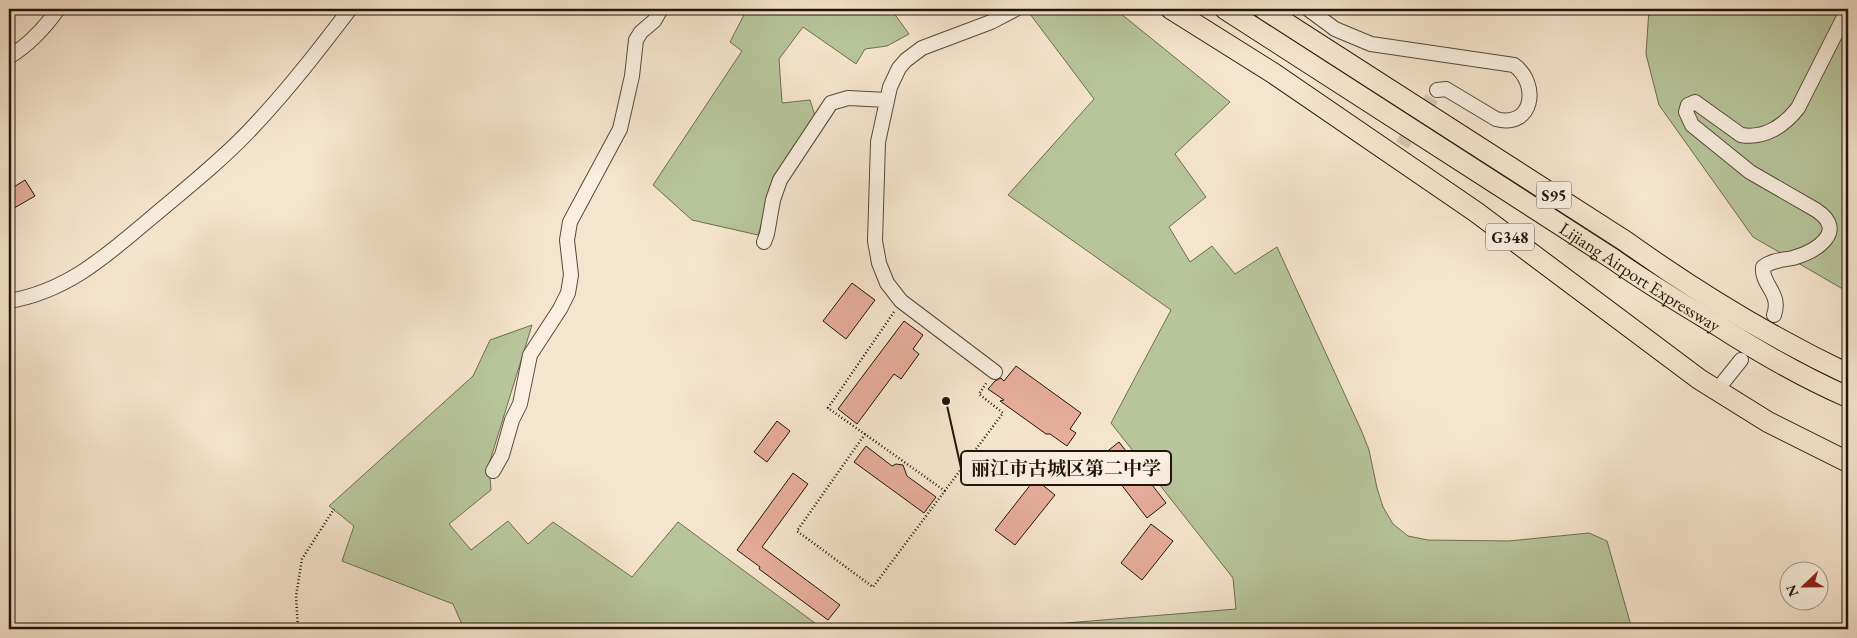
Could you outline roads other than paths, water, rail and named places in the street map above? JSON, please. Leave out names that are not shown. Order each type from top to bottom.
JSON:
[{"type":"highway","name":"G348","points":[[1172,9],[1399,150],[1476,212],[1717,390],[1768,422],[1848,462]]},
{"type":"highway","name":"Lijiang Airport Expressway","points":[[1264,9],[1625,241],[1656,264],[1776,337],[1848,374]]},
{"type":"highway","name":"Lijiang Airport Expressway","points":[[1228,11],[1653,286],[1766,356],[1802,376],[1848,397]]},
{"type":"street","points":[[9,57],[40,33],[58,9]]},
{"type":"street","points":[[9,300],[38,294],[79,275],[180,194],[249,130],[304,69],[350,9]]},
{"type":"street","points":[[493,471],[502,455],[512,420],[520,404],[530,355],[560,309],[568,293],[571,275],[567,240],[570,222],[620,129],[632,76],[636,40],[661,9]]},
{"type":"street","points":[[995,372],[901,301],[890,288],[882,273],[876,252],[874,230],[878,142],[894,77],[902,64],[913,53],[991,22],[1016,9]]},
{"type":"street","points":[[1308,9],[1335,29],[1371,44],[1514,65],[1526,78],[1530,96],[1529,103],[1523,114],[1512,120],[1502,120],[1496,119],[1446,89],[1437,90]]},
{"type":"street","points":[[1774,315],[1776,300],[1763,274],[1763,267],[1772,262],[1794,257],[1811,250],[1826,239],[1830,233],[1830,222],[1816,210],[1750,172],[1692,125],[1686,112],[1688,105],[1695,102],[1741,135],[1764,134],[1780,126],[1789,120],[1798,108],[1848,9]]},
{"type":"street","points":[[764,242],[773,200],[780,180],[831,103],[848,98],[887,100]]},
{"type":"street","points":[[1717,390],[1741,360]]},
{"type":"tunnel","points":[[1402,145],[1437,90]]},
{"type":"place","name":"丽江市古城区第二中学","points":[[946,401]]}]
